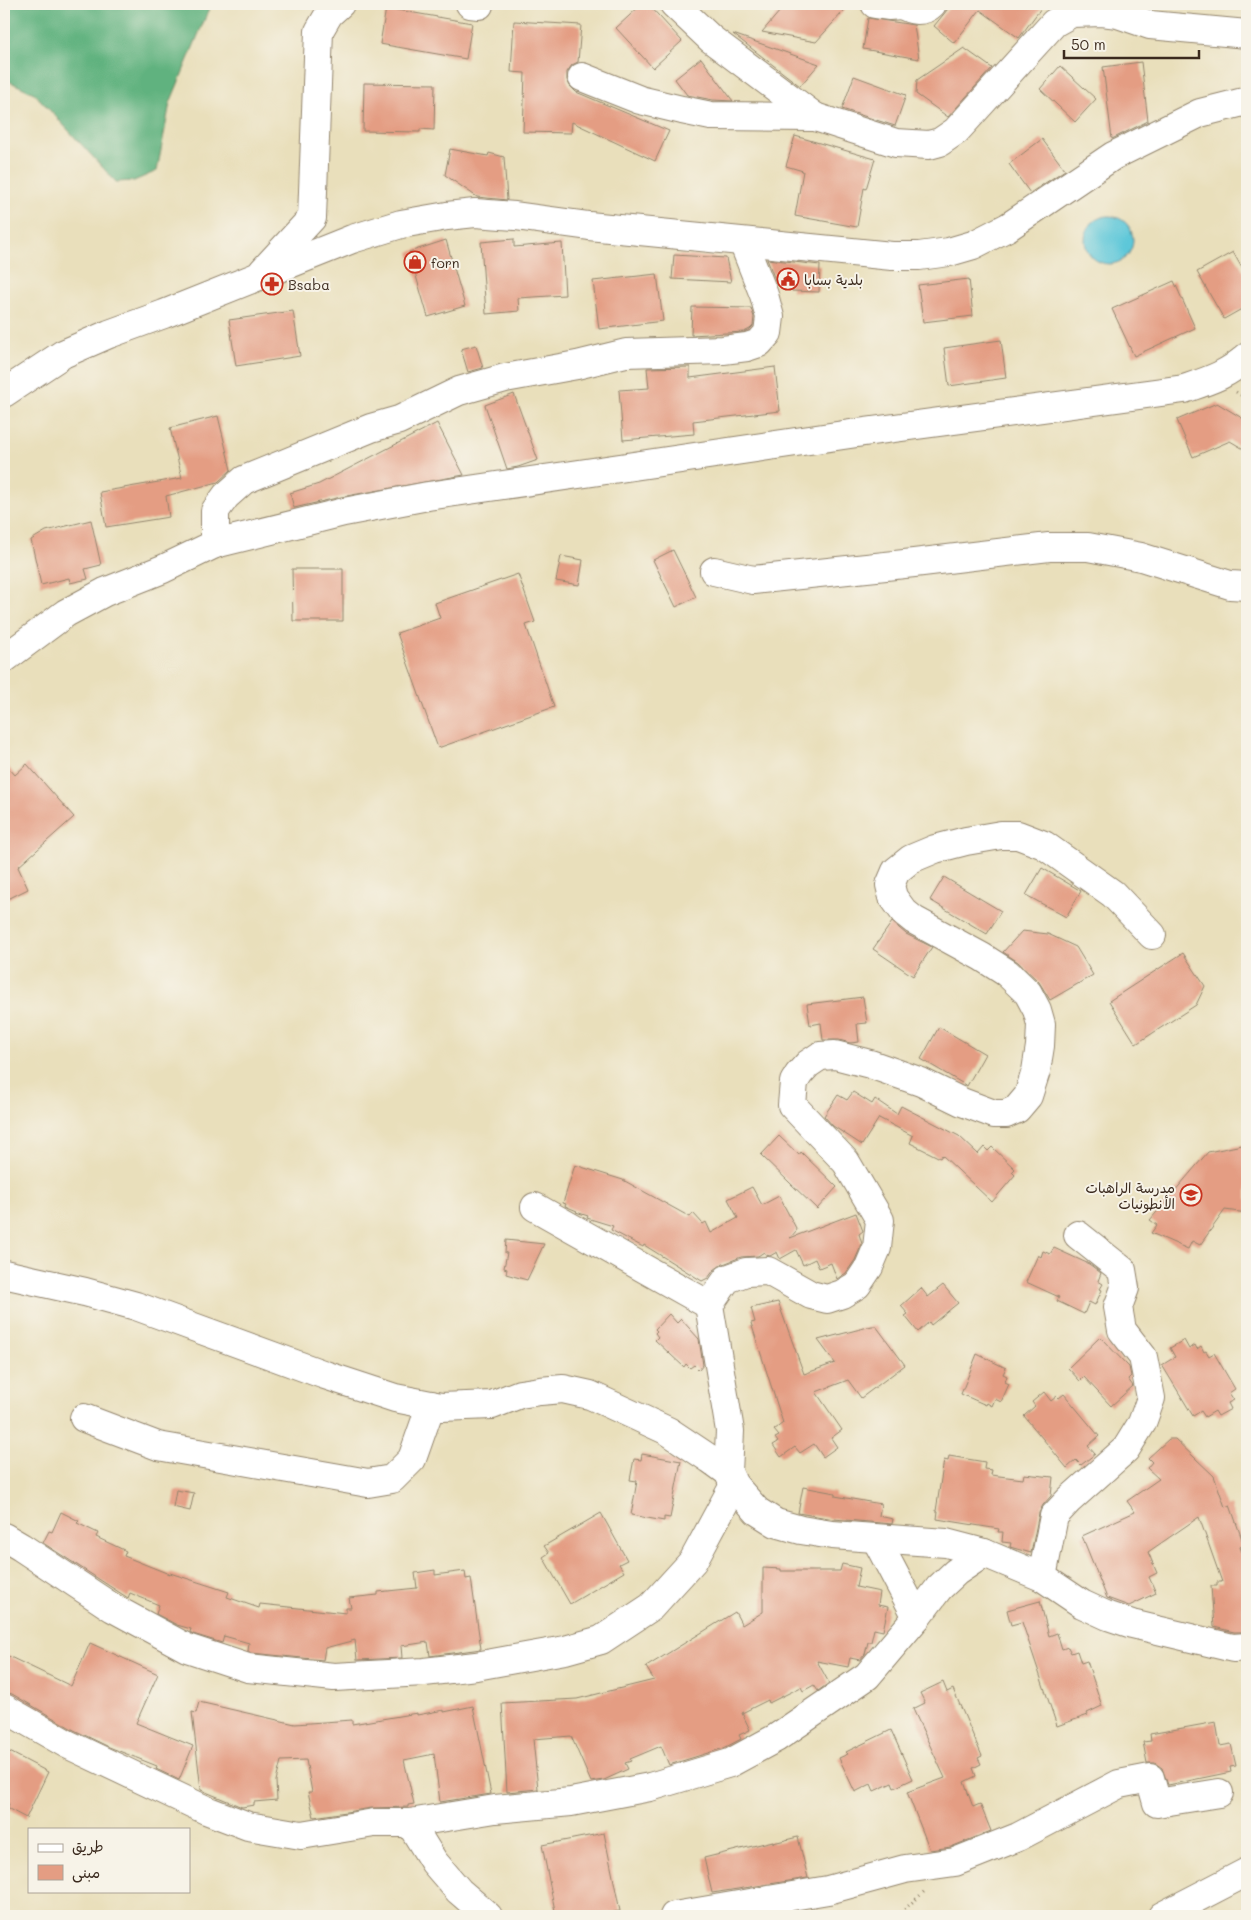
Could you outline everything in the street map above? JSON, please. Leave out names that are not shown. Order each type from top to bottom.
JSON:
[{"type":"street","points":[[256,278],[312,218],[319,32],[329,14],[340,4]]},
{"type":"street","points":[[674,4],[711,39],[815,117]]},
{"type":"street","points":[[875,4],[888,6],[902,4],[910,9],[923,11],[932,4]]},
{"type":"street","points":[[582,76],[640,100],[711,116],[815,117],[896,143],[929,145],[940,142],[956,131],[1054,22],[1072,14],[1102,12],[1118,14],[1150,25],[1247,34]]},
{"type":"street","points":[[4,393],[62,354],[352,240],[401,224],[476,213],[892,256],[919,256],[949,252],[973,245],[1008,227],[1113,156],[1200,113],[1247,102]]},
{"type":"street","points":[[1182,122],[1205,123],[1247,117]]},
{"type":"street","points":[[215,544],[215,512],[226,496],[244,480],[371,428],[399,420],[459,391],[505,378],[626,354],[724,350],[747,347],[759,343],[768,333],[770,317],[764,295],[743,242]]},
{"type":"street","points":[[4,659],[66,613],[89,600],[163,569],[215,544],[344,512],[428,496],[1184,389],[1219,378],[1247,357]]},
{"type":"street","points":[[714,570],[753,580],[1049,546],[1088,547],[1141,557],[1230,584],[1247,586]]},
{"type":"street","points":[[4,1537],[113,1608],[187,1648],[248,1668],[334,1677],[424,1672],[476,1666],[565,1650],[600,1640],[651,1607],[692,1561],[731,1478],[730,1431],[708,1305],[727,1279],[746,1272],[768,1270],[812,1295],[827,1299],[842,1294],[857,1285],[869,1267],[877,1248],[880,1220],[846,1162],[792,1105],[794,1082],[799,1074],[808,1064],[820,1056],[835,1054],[921,1082],[962,1102],[994,1114],[1006,1114],[1017,1109],[1028,1096],[1039,1054],[1041,1024],[1037,1010],[1028,993],[1007,973],[914,920],[904,912],[894,897],[890,885],[896,871],[911,859],[935,849],[1001,835],[1018,835],[1044,845],[1113,894],[1152,934]]},
{"type":"street","points":[[535,1207],[708,1305]]},
{"type":"street","points":[[1042,1577],[1054,1516],[1126,1449],[1142,1423],[1151,1398],[1143,1357],[1122,1330],[1118,1307],[1125,1288],[1122,1270],[1078,1235]]},
{"type":"street","points":[[4,1274],[85,1292],[136,1306],[361,1388],[395,1398],[441,1407],[492,1405],[520,1394],[540,1391],[564,1390],[590,1395],[668,1431],[731,1478],[757,1511],[776,1522],[800,1530],[832,1535],[946,1543],[984,1553],[1042,1577],[1082,1604],[1108,1616],[1233,1648],[1247,1647]]},
{"type":"street","points":[[84,1418],[158,1446],[368,1483],[392,1479],[412,1459],[431,1405]]},
{"type":"street","points":[[876,1539],[918,1617]]},
{"type":"street","points":[[4,1708],[67,1744],[206,1810],[248,1826],[301,1835],[374,1823],[410,1823],[494,1809],[571,1802],[650,1787],[730,1763],[776,1738],[866,1676],[918,1617],[939,1588],[956,1572],[984,1553]]},
{"type":"street","points":[[674,1916],[828,1890],[905,1869],[955,1862],[1018,1837],[1119,1784],[1150,1778],[1157,1803],[1219,1793]]},
{"type":"street","points":[[410,1823],[434,1862],[459,1891],[488,1916]]},
{"type":"street","points":[[1162,1916],[1247,1872]]},
{"type":"green space","points":[[4,4],[211,4],[170,103],[157,171],[134,181],[116,182],[34,93],[4,79]]},
{"type":"water","points":[[1109,216],[1118,218],[1126,223],[1131,231],[1133,240],[1131,249],[1126,257],[1118,262],[1109,264],[1100,262],[1092,257],[1087,249],[1085,240],[1087,231],[1092,223],[1100,218]]},
{"type":"building","points":[[642,4],[648,4],[682,41],[653,68],[616,28]]},
{"type":"building","points":[[786,4],[850,4],[816,42],[762,32]]},
{"type":"building","points":[[952,4],[1044,4],[1019,38],[980,10],[954,43],[934,26]]},
{"type":"building","points":[[386,8],[472,23],[466,59],[380,44]]},
{"type":"building","points":[[868,18],[914,25],[919,59],[863,49]]},
{"type":"building","points":[[514,21],[581,25],[578,62],[572,65],[567,72],[567,80],[570,86],[576,92],[669,131],[655,161],[572,122],[571,133],[523,132],[525,73],[511,72]]},
{"type":"building","points":[[733,34],[819,64],[800,86]]},
{"type":"building","points":[[964,48],[992,68],[948,117],[916,94],[917,80]]},
{"type":"building","points":[[701,58],[733,101],[713,100],[687,95],[675,79]]},
{"type":"building","points":[[1141,62],[1148,121],[1112,139],[1103,67]]},
{"type":"building","points":[[1060,66],[1096,99],[1075,122],[1040,89]]},
{"type":"building","points":[[854,76],[906,95],[895,126],[842,109]]},
{"type":"building","points":[[364,83],[435,84],[434,130],[420,129],[420,132],[363,131]]},
{"type":"building","points":[[795,136],[875,159],[866,189],[864,188],[857,227],[795,216],[803,171],[786,166]]},
{"type":"building","points":[[1042,139],[1065,170],[1030,193],[1009,164]]},
{"type":"building","points":[[450,149],[488,156],[489,153],[504,157],[507,200],[477,197],[445,175]]},
{"type":"building","points":[[514,239],[514,247],[562,243],[565,295],[518,298],[519,311],[486,314],[481,242]]},
{"type":"building","points":[[446,240],[465,306],[428,317],[409,252]]},
{"type":"building","points":[[1233,252],[1247,277],[1247,306],[1224,319],[1197,272]]},
{"type":"building","points":[[674,255],[726,258],[731,282],[672,279]]},
{"type":"building","points":[[767,259],[820,265],[819,292],[792,291],[792,286],[777,285]]},
{"type":"building","points":[[657,274],[663,321],[599,329],[593,281]]},
{"type":"building","points":[[969,279],[973,316],[923,322],[918,285]]},
{"type":"building","points":[[1174,281],[1195,328],[1134,356],[1112,309]]},
{"type":"building","points":[[692,307],[751,308],[754,317],[753,326],[744,332],[691,335]]},
{"type":"building","points":[[293,311],[300,356],[236,366],[229,320]]},
{"type":"building","points":[[1001,340],[1006,378],[949,386],[944,348]]},
{"type":"building","points":[[476,345],[483,368],[468,372],[461,349]]},
{"type":"building","points":[[690,367],[690,378],[775,367],[780,411],[693,421],[694,434],[623,440],[619,390],[649,388],[647,368]]},
{"type":"building","points":[[514,394],[538,460],[507,469],[485,405]]},
{"type":"building","points":[[1217,403],[1247,421],[1247,451],[1230,441],[1193,457],[1177,420]]},
{"type":"building","points":[[218,416],[231,470],[218,482],[166,496],[169,517],[106,527],[100,492],[182,478],[170,428]]},
{"type":"building","points":[[437,423],[464,475],[341,497],[294,508],[290,493],[319,484]]},
{"type":"building","points":[[91,520],[101,565],[85,569],[88,579],[70,583],[69,578],[41,585],[31,540],[46,531]]},
{"type":"building","points":[[673,550],[696,597],[676,607],[653,560]]},
{"type":"building","points":[[561,556],[583,560],[579,585],[556,581]]},
{"type":"building","points":[[292,569],[343,569],[343,621],[293,621]]},
{"type":"building","points":[[518,574],[535,622],[526,625],[554,707],[438,748],[397,633],[440,618],[435,603]]},
{"type":"building","points":[[4,762],[15,775],[27,764],[74,817],[18,867],[28,889],[4,901]]},
{"type":"building","points":[[1042,868],[1081,891],[1066,917],[1026,895]]},
{"type":"building","points":[[944,877],[1001,911],[987,934],[930,900]]},
{"type":"building","points":[[892,922],[906,934],[932,947],[913,976],[873,949]]},
{"type":"building","points":[[1022,931],[1048,934],[1076,947],[1093,975],[1050,1000],[1039,982],[1018,962],[1003,952]]},
{"type":"building","points":[[1183,953],[1205,986],[1196,1005],[1136,1044],[1109,1001]]},
{"type":"building","points":[[863,997],[867,1023],[857,1024],[859,1042],[823,1040],[821,1023],[810,1025],[807,1004]]},
{"type":"building","points":[[939,1027],[985,1054],[967,1086],[921,1059]]},
{"type":"building","points":[[853,1092],[872,1104],[875,1099],[897,1114],[901,1106],[959,1136],[978,1154],[984,1147],[988,1151],[992,1147],[1015,1169],[1012,1172],[1015,1175],[992,1202],[942,1155],[940,1158],[910,1143],[913,1136],[879,1118],[862,1145],[833,1126],[824,1116],[838,1095],[847,1100]]},
{"type":"building","points":[[779,1136],[799,1155],[801,1152],[837,1187],[817,1209],[761,1155]]},
{"type":"building","points":[[1247,1144],[1247,1213],[1225,1210],[1200,1245],[1192,1241],[1188,1249],[1151,1233],[1157,1225],[1150,1220],[1208,1152]]},
{"type":"building","points":[[575,1165],[623,1180],[690,1217],[693,1213],[703,1224],[706,1222],[711,1233],[738,1218],[728,1199],[752,1187],[762,1205],[779,1196],[797,1230],[790,1238],[856,1213],[863,1231],[859,1234],[862,1244],[855,1260],[846,1273],[837,1279],[831,1263],[819,1268],[815,1259],[803,1265],[796,1250],[780,1259],[777,1252],[770,1256],[764,1252],[758,1256],[741,1257],[721,1265],[708,1278],[702,1281],[644,1245],[643,1247],[611,1230],[613,1226],[587,1218],[588,1216],[565,1206],[566,1204],[563,1203]]},
{"type":"building","points":[[506,1240],[544,1244],[527,1280],[506,1274],[507,1269],[504,1268],[507,1253],[505,1253]]},
{"type":"building","points":[[1054,1248],[1089,1264],[1101,1273],[1098,1281],[1103,1284],[1100,1289],[1102,1290],[1095,1305],[1089,1302],[1084,1314],[1057,1301],[1059,1297],[1026,1282],[1038,1255],[1041,1257],[1043,1251],[1050,1254]]},
{"type":"building","points":[[943,1285],[958,1303],[931,1325],[929,1322],[918,1332],[905,1316],[908,1314],[901,1306],[921,1288],[928,1297]]},
{"type":"building","points":[[778,1302],[804,1374],[835,1363],[818,1340],[872,1326],[876,1326],[905,1365],[861,1398],[848,1380],[816,1392],[842,1430],[831,1438],[837,1447],[823,1457],[814,1444],[800,1453],[795,1447],[781,1457],[773,1445],[778,1442],[775,1438],[779,1436],[774,1430],[783,1423],[751,1323],[755,1322],[751,1308]]},
{"type":"building","points":[[669,1314],[677,1323],[681,1319],[699,1339],[703,1365],[699,1370],[694,1365],[690,1368],[686,1364],[684,1367],[655,1340],[658,1337],[655,1329]]},
{"type":"building","points":[[1100,1337],[1129,1367],[1131,1376],[1128,1379],[1133,1386],[1111,1406],[1084,1377],[1080,1381],[1068,1368]]},
{"type":"building","points":[[1184,1340],[1189,1349],[1195,1345],[1197,1349],[1201,1346],[1209,1356],[1214,1353],[1235,1389],[1229,1393],[1234,1400],[1228,1403],[1231,1409],[1218,1416],[1215,1411],[1205,1417],[1201,1411],[1193,1416],[1162,1365],[1175,1357],[1170,1348]]},
{"type":"building","points":[[977,1354],[1006,1368],[1003,1374],[1007,1376],[1005,1382],[1009,1384],[1001,1402],[995,1399],[992,1406],[961,1394]]},
{"type":"building","points":[[1044,1392],[1051,1401],[1057,1396],[1059,1398],[1064,1394],[1099,1436],[1088,1446],[1095,1454],[1081,1465],[1076,1460],[1067,1468],[1024,1416],[1035,1406],[1032,1402]]},
{"type":"building","points":[[1169,1439],[1175,1439],[1214,1476],[1225,1507],[1230,1505],[1244,1545],[1240,1547],[1246,1563],[1244,1564],[1247,1573],[1247,1632],[1234,1632],[1214,1627],[1211,1586],[1217,1586],[1217,1582],[1222,1582],[1199,1517],[1148,1552],[1157,1573],[1149,1577],[1156,1593],[1129,1606],[1107,1598],[1082,1536],[1135,1512],[1127,1501],[1159,1479],[1147,1468],[1152,1462],[1148,1458]]},
{"type":"building","points":[[642,1454],[681,1461],[670,1518],[664,1517],[664,1521],[631,1515],[637,1481],[630,1480],[634,1459],[641,1460]]},
{"type":"building","points":[[949,1456],[985,1462],[984,1469],[992,1470],[991,1475],[1023,1479],[1024,1474],[1053,1477],[1051,1496],[1039,1513],[1031,1553],[1010,1547],[1011,1543],[1002,1542],[1003,1532],[998,1532],[999,1529],[937,1519],[938,1511],[936,1511],[944,1460],[948,1461]]},
{"type":"building","points":[[803,1487],[835,1493],[835,1496],[881,1504],[879,1516],[893,1519],[892,1524],[834,1519],[798,1513]]},
{"type":"building","points":[[176,1490],[194,1493],[190,1511],[173,1507]]},
{"type":"building","points":[[61,1512],[79,1521],[77,1523],[98,1533],[96,1537],[126,1551],[124,1556],[169,1574],[229,1592],[227,1597],[259,1608],[260,1604],[346,1613],[346,1608],[351,1608],[349,1598],[378,1595],[378,1592],[417,1588],[415,1573],[435,1570],[435,1575],[465,1571],[466,1579],[471,1578],[481,1649],[430,1656],[428,1642],[401,1646],[402,1658],[357,1660],[355,1640],[325,1648],[323,1660],[251,1653],[248,1651],[249,1643],[224,1636],[222,1643],[193,1634],[190,1632],[191,1629],[177,1625],[156,1614],[159,1605],[130,1593],[128,1598],[43,1543],[49,1531],[52,1532]]},
{"type":"building","points":[[601,1513],[627,1560],[619,1564],[624,1572],[570,1604],[543,1557],[549,1553],[544,1546]]},
{"type":"building","points":[[842,1564],[860,1568],[856,1587],[880,1592],[878,1605],[888,1607],[883,1631],[874,1629],[871,1642],[868,1642],[865,1654],[860,1660],[850,1658],[848,1667],[817,1661],[829,1683],[818,1691],[814,1685],[803,1691],[801,1687],[769,1703],[768,1700],[742,1713],[750,1730],[739,1735],[741,1739],[724,1748],[669,1765],[661,1746],[630,1759],[631,1761],[625,1763],[628,1769],[604,1780],[591,1782],[571,1736],[533,1739],[538,1789],[507,1792],[502,1703],[577,1699],[654,1680],[646,1667],[735,1612],[742,1625],[763,1612],[763,1568],[781,1569],[781,1571],[840,1571]]},
{"type":"building","points":[[1040,1601],[1049,1636],[1057,1633],[1062,1649],[1068,1647],[1071,1653],[1077,1651],[1081,1663],[1087,1661],[1102,1706],[1087,1713],[1088,1715],[1057,1726],[1022,1622],[1011,1625],[1007,1610]]},
{"type":"building","points":[[90,1643],[158,1674],[136,1723],[193,1746],[179,1780],[156,1769],[157,1766],[109,1747],[74,1730],[12,1694],[4,1692],[4,1654],[71,1686]]},
{"type":"building","points":[[943,1682],[947,1692],[953,1689],[982,1756],[978,1758],[981,1764],[973,1768],[976,1776],[964,1782],[973,1807],[980,1804],[991,1831],[951,1847],[930,1850],[907,1792],[945,1778],[913,1709],[925,1703],[920,1693]]},
{"type":"building","points":[[199,1702],[295,1724],[352,1720],[352,1724],[417,1713],[417,1715],[444,1710],[444,1712],[473,1706],[491,1794],[440,1802],[434,1754],[404,1760],[414,1804],[408,1805],[408,1807],[372,1808],[314,1817],[308,1792],[312,1792],[306,1760],[281,1761],[276,1781],[277,1800],[254,1802],[254,1805],[242,1807],[201,1790],[192,1712],[196,1713]]},
{"type":"building","points":[[1216,1722],[1220,1746],[1231,1744],[1236,1766],[1230,1767],[1231,1772],[1168,1785],[1162,1768],[1155,1763],[1147,1763],[1143,1742],[1151,1741],[1150,1734]]},
{"type":"building","points":[[891,1730],[913,1779],[894,1788],[892,1783],[874,1791],[871,1784],[855,1792],[839,1758],[848,1754],[846,1752]]},
{"type":"building","points":[[4,1749],[48,1772],[26,1818],[7,1808],[9,1804],[4,1802]]},
{"type":"building","points":[[604,1833],[620,1911],[592,1916],[556,1916],[542,1845]]},
{"type":"building","points":[[798,1837],[808,1878],[712,1893],[704,1858],[773,1841],[773,1843]]},
{"type":"place","name":"forn","points":[[415,262]]},
{"type":"place","name":"بلدية بسابا","points":[[788,279]]},
{"type":"place","name":"Bsaba","points":[[272,284]]},
{"type":"place","name":"مدرسة الراهبات الأنطونيات","points":[[1191,1195]]}]
